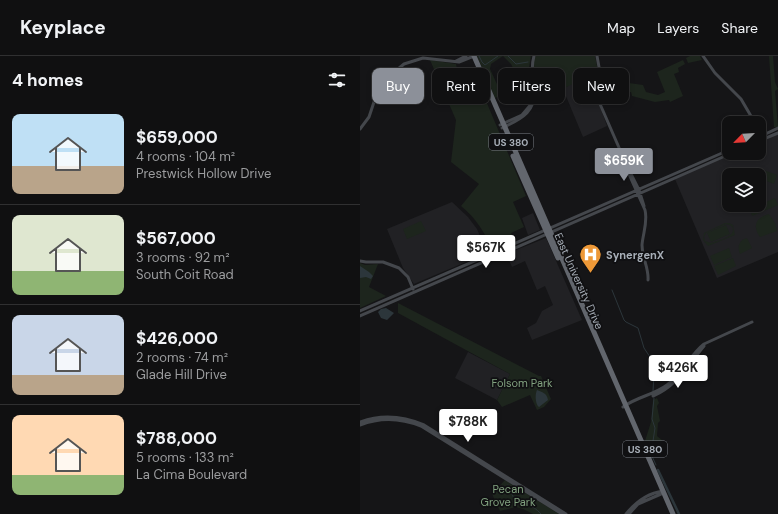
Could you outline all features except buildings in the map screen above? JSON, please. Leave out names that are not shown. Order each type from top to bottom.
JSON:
[{"type":"highway","name":"US 380","points":[[471,56],[625,406],[670,514]]},
{"type":"highway","name":"US 380","points":[[661,492],[673,514]]},
{"type":"street","points":[[360,129],[369,117],[380,84],[404,64],[425,58],[454,62],[461,61],[471,56]]},
{"type":"street","points":[[502,126],[523,117],[530,110],[535,90],[532,71],[534,56]]},
{"type":"street","points":[[597,56],[599,68],[598,84],[600,104],[644,206],[647,220],[642,246],[649,273],[648,280]]},
{"type":"street","points":[[703,56],[715,73],[741,99],[751,116]]},
{"type":"street","points":[[766,133],[778,128]]},
{"type":"street","points":[[766,138],[778,133]]},
{"type":"street","points":[[360,311],[447,275],[721,156]]},
{"type":"street","points":[[361,260],[366,262],[383,262],[399,268],[407,278],[412,289]]},
{"type":"street","points":[[360,316],[412,289]]},
{"type":"street","points":[[625,406],[658,393],[670,386],[681,375],[706,343],[752,322]]},
{"type":"street","points":[[360,424],[367,420],[389,416],[406,418],[424,425],[566,514]]},
{"type":"street","points":[[360,424],[388,419],[405,420],[421,426],[562,514]]},
{"type":"street","points":[[626,514],[641,500],[661,492]]},
{"type":"street","points":[[629,514],[638,504],[661,492]]},
{"type":"shaded area","points":[[572,83],[573,104],[599,104],[607,126],[583,137],[565,94],[565,88]]},
{"type":"shaded area","points":[[778,134],[778,252],[717,278],[675,179],[722,158],[722,160],[766,160],[766,139]]},
{"type":"shaded area","points":[[452,202],[468,217],[477,229],[487,253],[414,284],[403,268],[387,229]]},
{"type":"shaded area","points":[[533,213],[540,230],[528,235],[522,218]]},
{"type":"shaded area","points":[[546,238],[582,320],[532,340],[527,328],[536,323],[542,311],[553,305],[545,286],[537,290],[525,261],[512,267],[506,254]]},
{"type":"shaded area","points":[[360,266],[373,276],[371,279],[366,277],[360,278]]},
{"type":"shaded area","points":[[386,308],[394,313],[387,320],[381,318],[378,312],[381,309]]},
{"type":"shaded area","points":[[468,352],[510,374],[497,400],[455,378]]},
{"type":"shaded area","points":[[537,390],[545,394],[548,400],[539,407],[536,399]]},
{"type":"green space","points":[[477,56],[503,56],[491,64],[490,69],[482,68]]},
{"type":"green space","points":[[503,56],[531,56],[529,68],[513,68]]},
{"type":"green space","points":[[536,56],[595,56],[597,68],[573,68],[573,84],[565,88],[565,68],[534,68],[533,62]]},
{"type":"green space","points":[[690,56],[700,56],[702,60],[688,63],[686,58]]},
{"type":"green space","points":[[769,56],[773,56],[775,82],[778,89],[775,91],[778,127],[774,127]]},
{"type":"green space","points":[[430,60],[456,64],[457,68],[433,68]]},
{"type":"green space","points":[[683,60],[685,64],[678,68],[679,72],[674,74],[683,96],[670,102],[669,100],[655,102],[632,96],[631,92],[629,92],[629,83],[643,85],[646,92],[658,95],[665,92],[657,72]]},
{"type":"green space","points":[[490,69],[498,86],[498,97],[495,98],[490,86]]},
{"type":"green space","points":[[449,104],[487,104],[526,196],[513,202],[524,227],[511,233],[515,241],[493,251],[480,226],[461,206],[479,184],[451,162],[456,120]]},
{"type":"green space","points":[[766,171],[777,175],[774,184],[766,181]]},
{"type":"green space","points":[[775,198],[778,205],[766,210],[766,202]]},
{"type":"green space","points":[[751,212],[761,212],[752,216]]},
{"type":"green space","points":[[769,214],[775,223],[777,231],[760,237],[756,229],[757,222],[761,217]]},
{"type":"green space","points":[[421,221],[426,231],[407,239],[403,229]]},
{"type":"green space","points":[[725,223],[729,223],[733,225],[735,235],[708,246],[703,240],[704,233]],"holes":[[[726,224],[732,226],[733,228],[730,235],[711,243],[705,241],[704,237],[706,233]]]},
{"type":"green space","points":[[726,225],[730,234],[711,242],[707,233]]},
{"type":"green space","points":[[747,238],[752,248],[740,254],[739,244],[742,240]]},
{"type":"green space","points":[[729,248],[732,257],[714,265],[710,256]]},
{"type":"green space","points":[[733,258],[736,266],[718,275],[714,266]]},
{"type":"green space","points":[[360,263],[365,265],[378,264],[369,287],[386,296],[360,308]]},
{"type":"green space","name":"Folsom Park","points":[[398,303],[541,376],[551,399],[544,407],[537,410],[530,395],[502,407],[497,400],[510,374],[398,313]]},
{"type":"green space","points":[[657,398],[659,403],[657,406],[660,421],[658,423],[657,436],[663,441],[659,448],[653,446],[650,448],[645,441],[651,422],[653,400]]},
{"type":"green space","name":"Pecan Grove Park","points":[[505,480],[559,514],[533,514],[516,507],[500,511],[492,494]]},
{"type":"waterway","points":[[479,56],[485,65],[498,56]]},
{"type":"waterway","points":[[508,56],[516,64],[528,62]]},
{"type":"waterway","points":[[612,290],[624,320],[638,328],[644,348],[652,360],[652,371],[654,375],[653,391]]},
{"type":"waterway","points":[[654,398],[652,419],[655,428],[651,454],[656,465]]},
{"type":"waterway","points":[[658,470],[679,514]]},
{"type":"waterway","points":[[508,485],[516,503],[534,508],[541,514]]},
{"type":"place","name":"SynergenX","points":[[590,274]]}]
